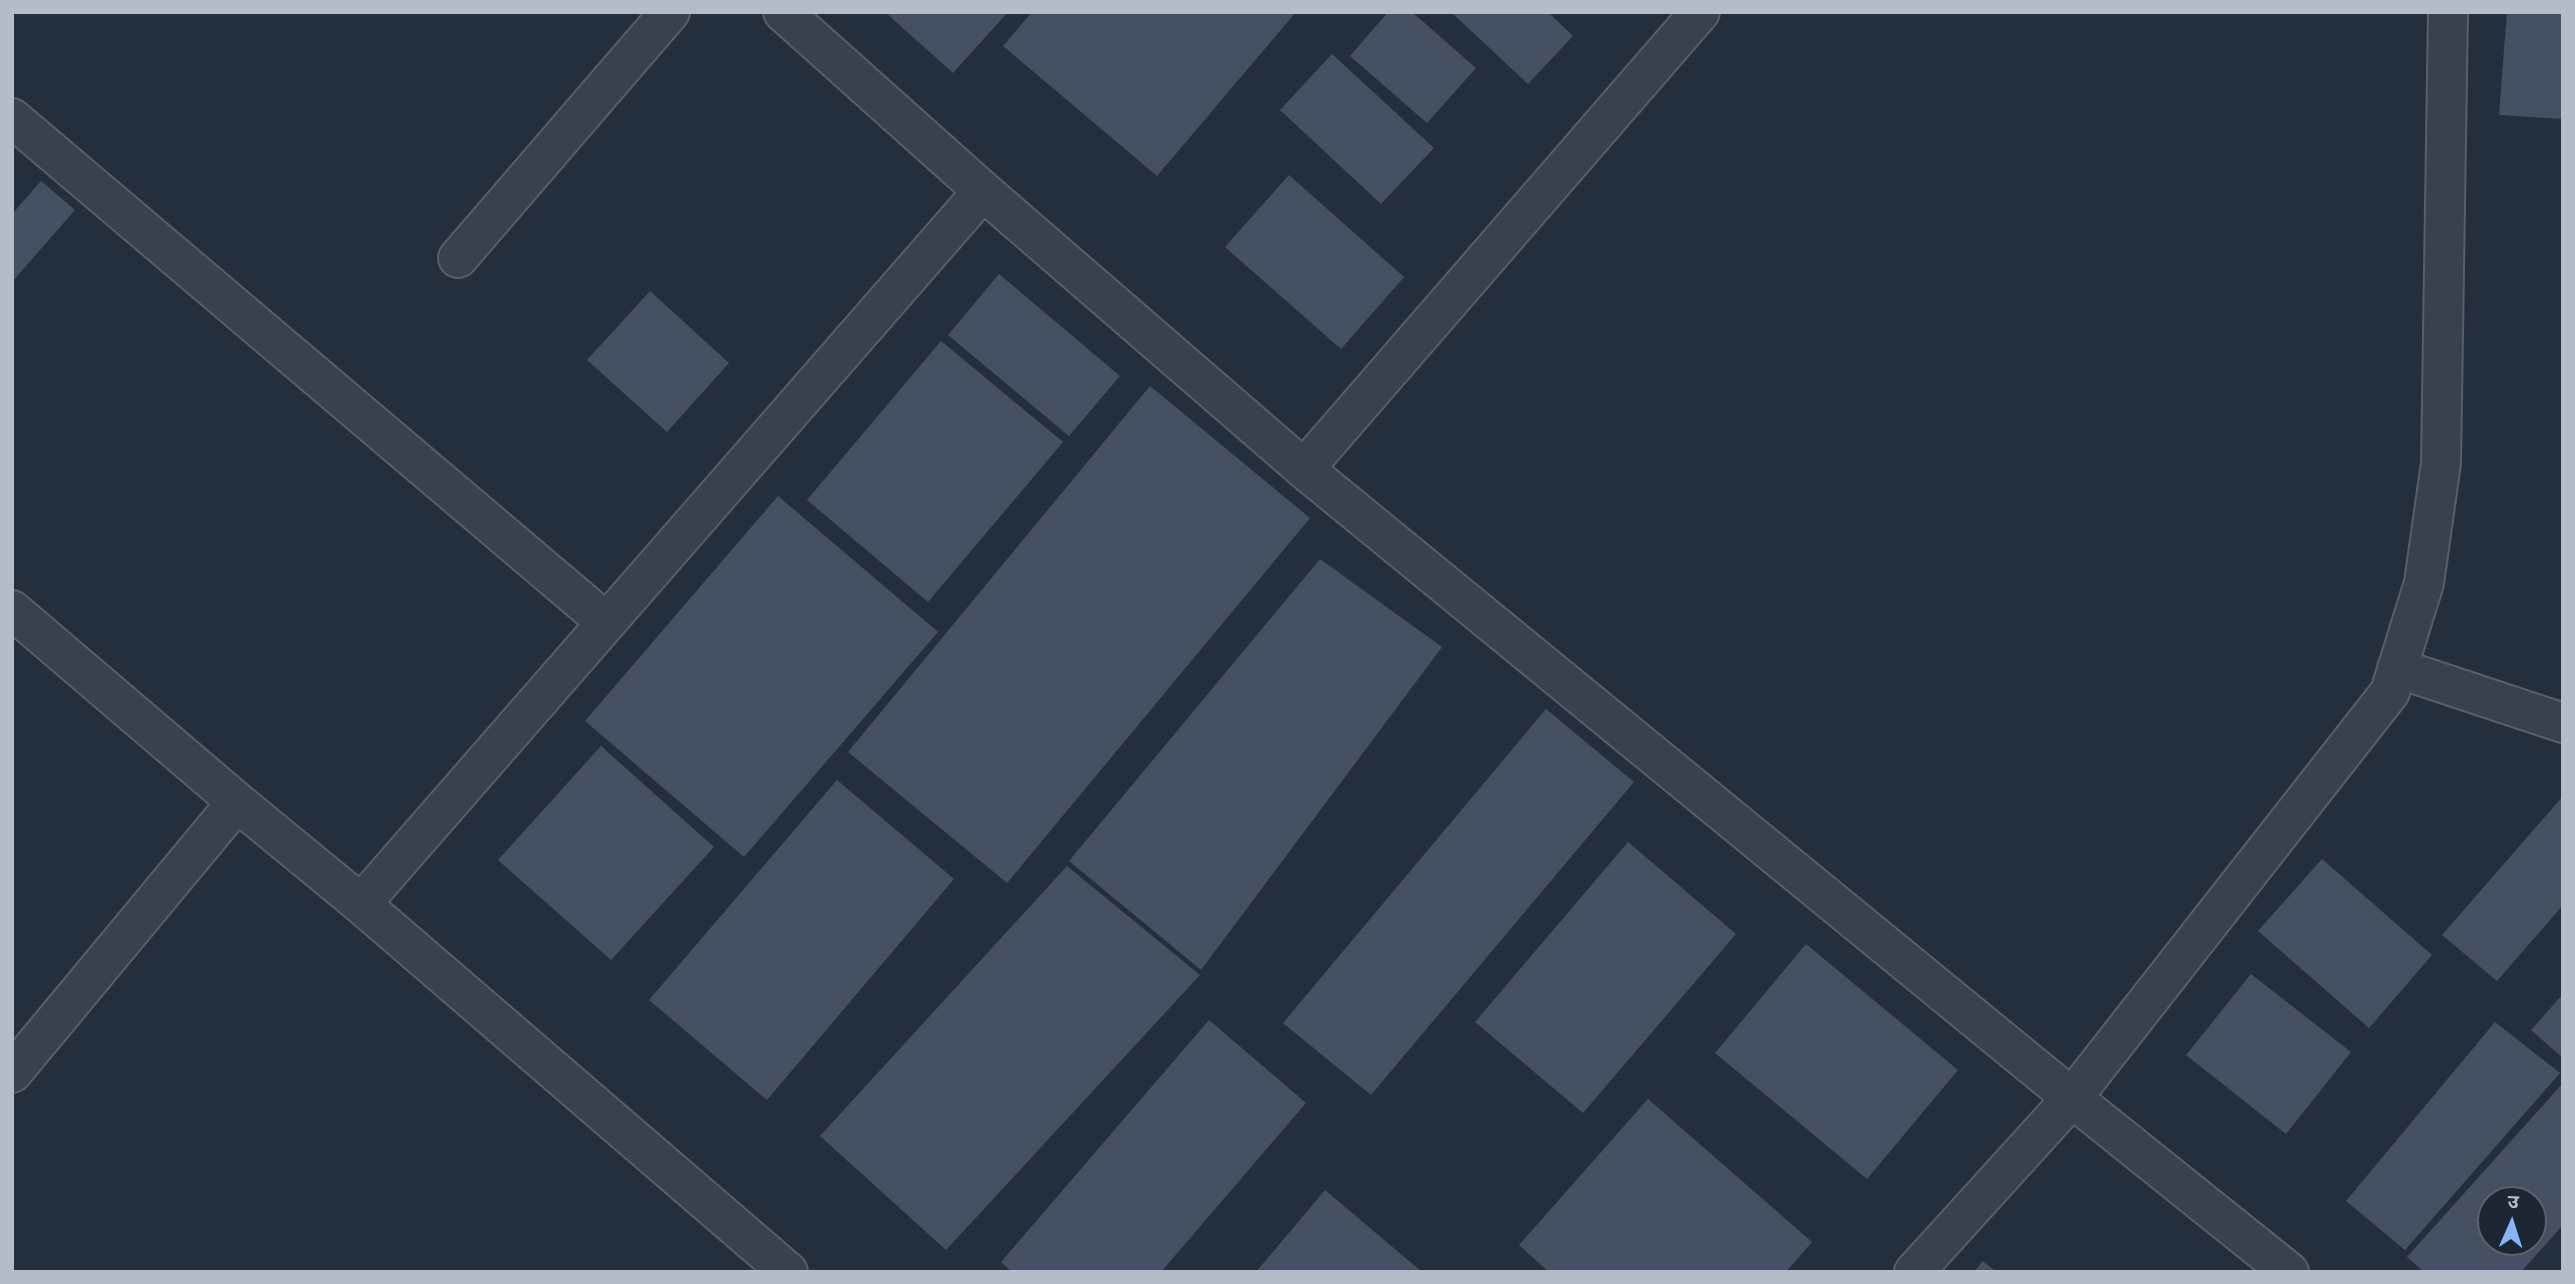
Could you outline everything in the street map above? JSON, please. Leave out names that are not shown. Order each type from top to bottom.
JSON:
[{"type":"street","points":[[458,258],[670,12]]},
{"type":"street","points":[[783,12],[983,191],[1304,469],[2072,1098],[2289,1272]]},
{"type":"street","points":[[1304,469],[1700,12]]},
{"type":"street","points":[[1914,1272],[2072,1098],[2390,692],[2424,583],[2441,463],[2448,12]]},
{"type":"street","points":[[12,118],[606,622]]},
{"type":"street","points":[[361,904],[983,191]]},
{"type":"street","points":[[12,610],[361,904],[788,1272]]},
{"type":"street","points":[[2397,668],[2563,723]]},
{"type":"street","points":[[12,1073],[237,802]]},
{"type":"building","points":[[885,12],[1008,12],[953,73]]},
{"type":"building","points":[[1032,12],[1296,12],[1157,176],[1003,46]]},
{"type":"building","points":[[1388,12],[1412,12],[1476,68],[1427,123],[1350,56]]},
{"type":"building","points":[[1451,12],[1548,12],[1573,36],[1528,84]]},
{"type":"building","points":[[2507,12],[2563,12],[2563,119],[2499,115]]},
{"type":"building","points":[[1332,54],[1434,148],[1381,204],[1280,110]]},
{"type":"building","points":[[1289,175],[1404,277],[1341,349],[1225,247]]},
{"type":"building","points":[[41,181],[75,210],[12,282],[12,214]]},
{"type":"building","points":[[999,274],[1120,376],[1069,436],[948,335]]},
{"type":"building","points":[[650,291],[729,363],[667,432],[587,360]]},
{"type":"building","points":[[941,341],[1063,442],[928,602],[807,500]]},
{"type":"building","points":[[1150,386],[1310,518],[1007,883],[848,752]]},
{"type":"building","points":[[778,496],[938,632],[744,857],[585,721]]},
{"type":"building","points":[[1320,559],[1442,647],[1201,970],[1069,861]]},
{"type":"building","points":[[1546,709],[1634,782],[1371,1095],[1283,1023]]},
{"type":"building","points":[[601,746],[714,847],[611,960],[498,860]]},
{"type":"building","points":[[837,780],[954,879],[767,1100],[649,1000]]},
{"type":"building","points":[[2563,796],[2563,905],[2497,981],[2442,935]]},
{"type":"building","points":[[1628,842],[1736,934],[1583,1113],[1475,1022]]},
{"type":"building","points":[[2322,859],[2432,955],[2369,1028],[2258,931]]},
{"type":"building","points":[[1067,866],[1200,975],[946,1250],[820,1136]]},
{"type":"building","points":[[1806,944],[1958,1070],[1867,1179],[1715,1053]]},
{"type":"building","points":[[2251,974],[2351,1052],[2286,1134],[2186,1055]]},
{"type":"building","points":[[2563,994],[2563,1058],[2531,1030]]},
{"type":"building","points":[[1209,1020],[1306,1103],[1161,1272],[1012,1272],[1001,1262]]},
{"type":"building","points":[[2495,1022],[2560,1073],[2405,1250],[2346,1201]]},
{"type":"building","points":[[2563,1083],[2563,1225],[2547,1243],[2547,1186],[2477,1186],[2477,1256],[2535,1256],[2521,1272],[2424,1272],[2407,1257]]},
{"type":"building","points":[[1648,1099],[1812,1242],[1786,1272],[1549,1272],[1519,1245]]},
{"type":"building","points":[[1325,1190],[1422,1272],[1256,1272]]},
{"type":"building","points":[[1983,1261],[1996,1272],[1974,1272]]}]
